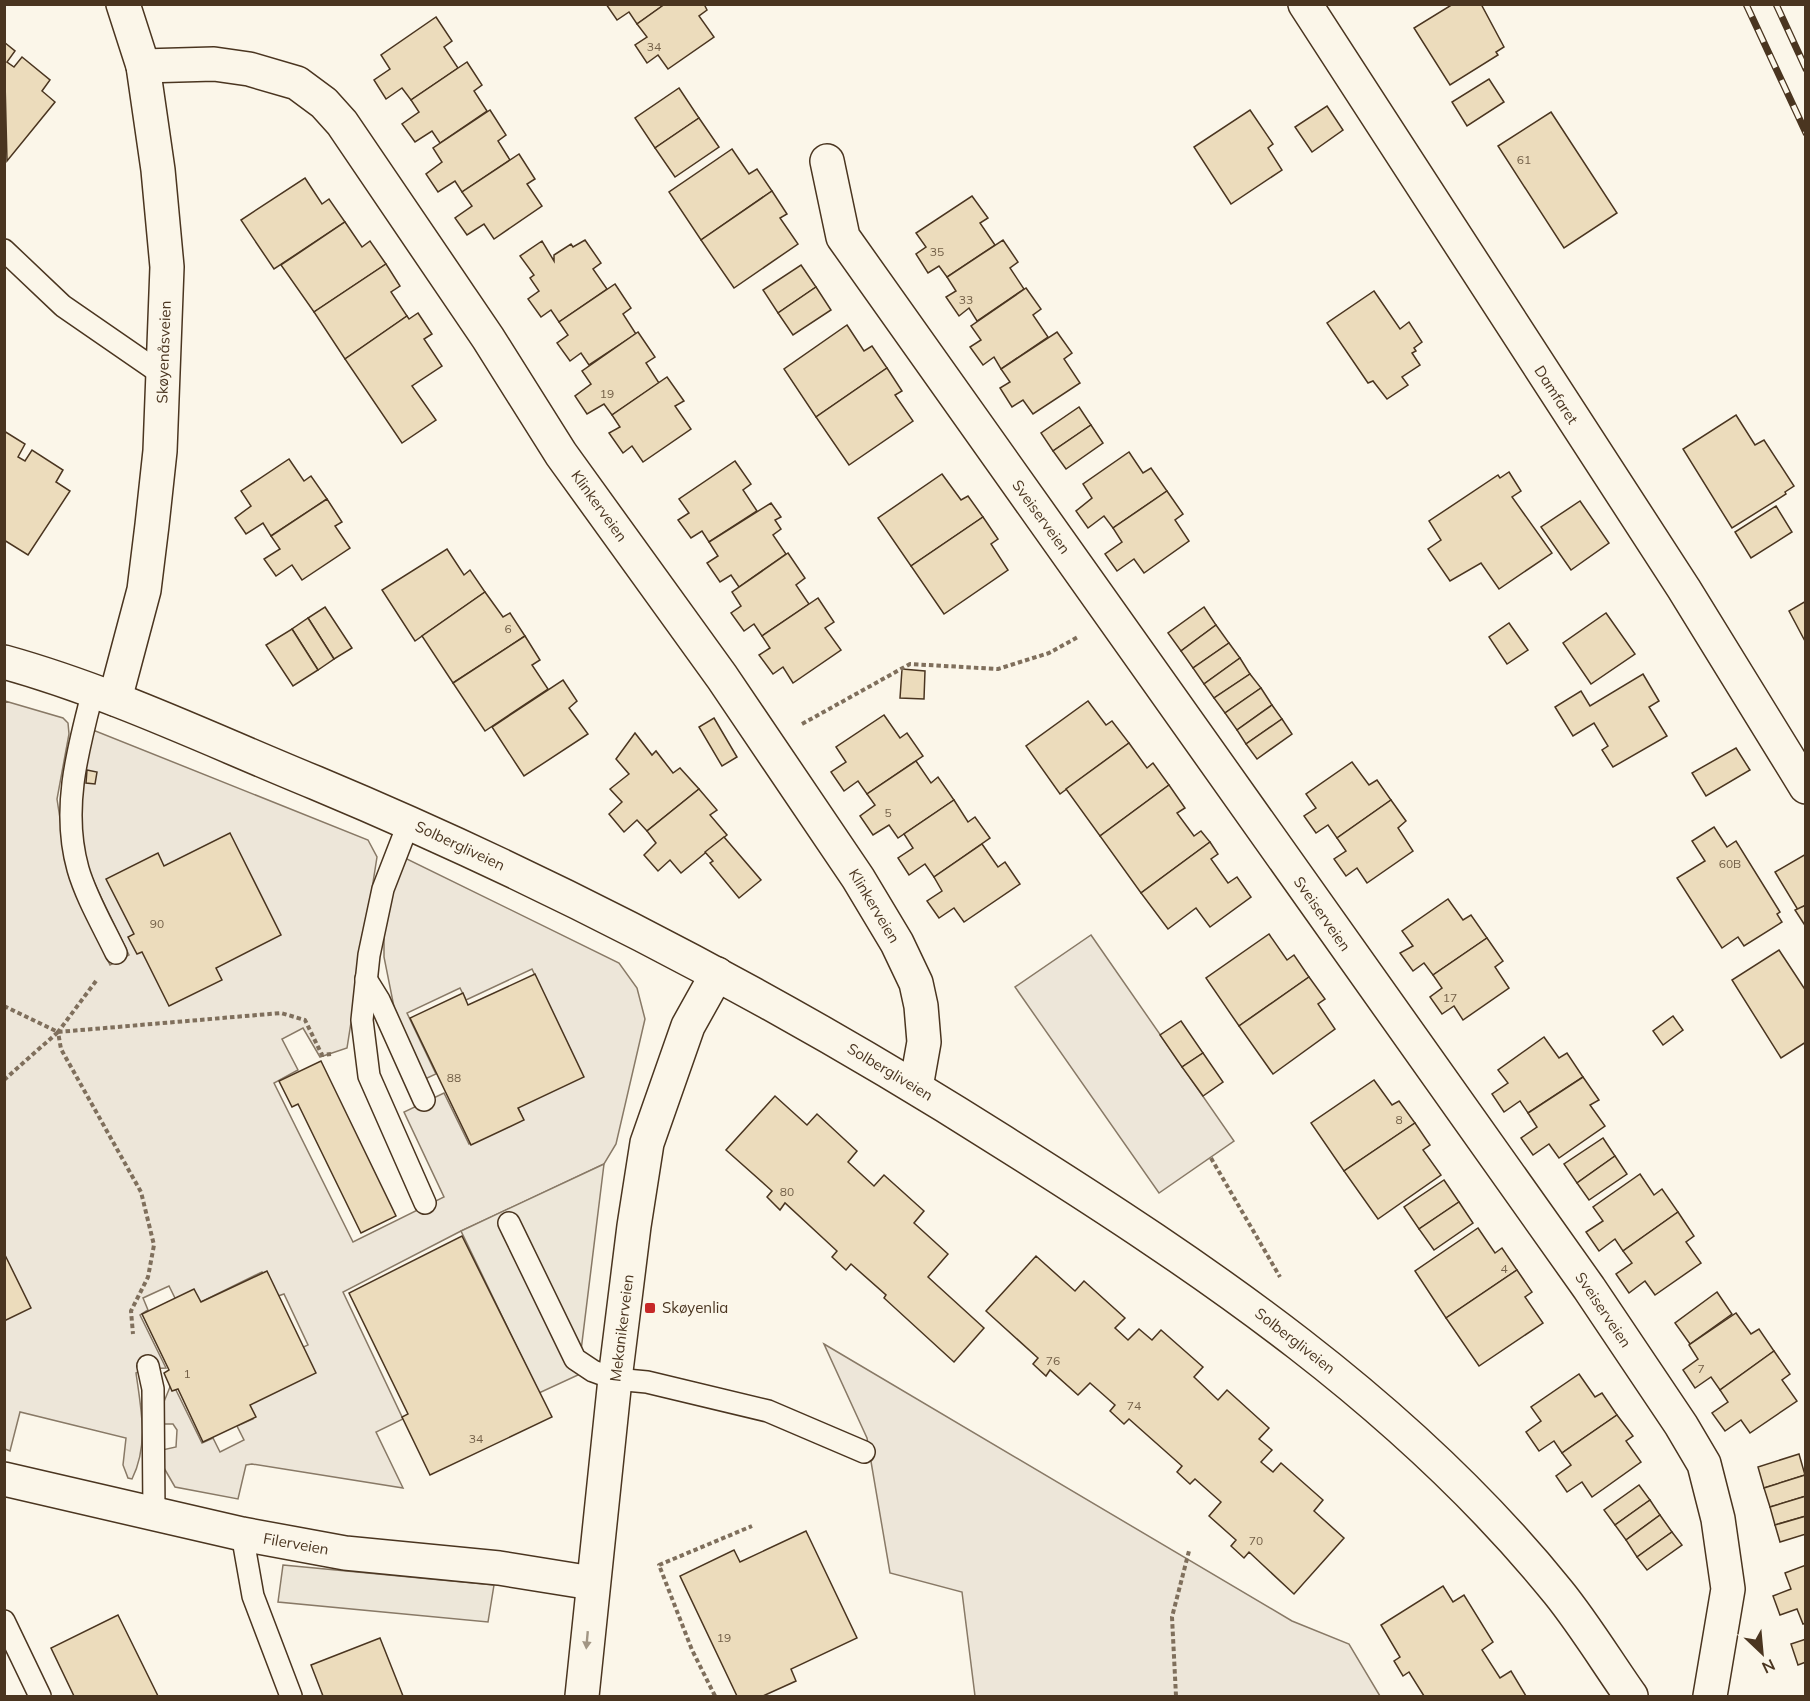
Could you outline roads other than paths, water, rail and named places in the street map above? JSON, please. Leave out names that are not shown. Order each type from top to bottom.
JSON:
[{"type":"street","name":"Skøyenåsveien","points":[[104,695],[144,590],[160,451],[167,267],[158,170],[143,66],[123,4]]},
{"type":"street","name":"Damfaret","points":[[1305,4],[1684,589],[1806,787]]},
{"type":"street","name":"Klinkerveien","points":[[143,66],[214,64],[278,77],[297,83],[324,103],[342,123],[488,338],[561,454],[722,677],[858,878],[897,943],[915,982],[921,1006],[924,1042],[916,1087]]},
{"type":"street","name":"Sveiserveien","points":[[827,161],[843,237],[1589,1288],[1681,1425],[1704,1464],[1718,1519],[1728,1589],[1710,1696]]},
{"type":"street","name":"Solbergliveien","points":[[4,662],[104,695],[409,822],[644,934],[916,1087],[1143,1230],[1287,1334],[1391,1417],[1490,1515],[1560,1594],[1631,1696]]},
{"type":"street","name":"Mekanikerveien","points":[[582,1696],[615,1379],[647,1143],[688,1026],[717,974]]},
{"type":"street","name":"Filerveien","points":[[4,1479],[242,1534],[345,1553],[499,1568],[592,1583]]},
{"type":"lane","points":[[4,250],[63,306],[163,375]]},
{"type":"lane","points":[[104,695],[71,794],[71,830],[78,871],[116,953]]},
{"type":"lane","points":[[409,822],[383,889],[366,979],[362,1020],[369,1076],[425,1203]]},
{"type":"lane","points":[[366,979],[379,1000],[424,1100]]},
{"type":"lane","points":[[509,1223],[575,1359],[581,1365],[615,1379],[647,1382],[768,1411],[864,1452]]},
{"type":"lane","points":[[148,1366],[153,1389],[154,1514]]},
{"type":"lane","points":[[242,1534],[253,1596],[291,1696]]},
{"type":"lane","points":[[4,1621],[40,1696]]},
{"type":"railway","points":[[1746,4],[1806,133]]},
{"type":"railway","points":[[1776,4],[1806,69]]},
{"type":"place","name":"Skøyenlia","points":[[650,1308]]}]
